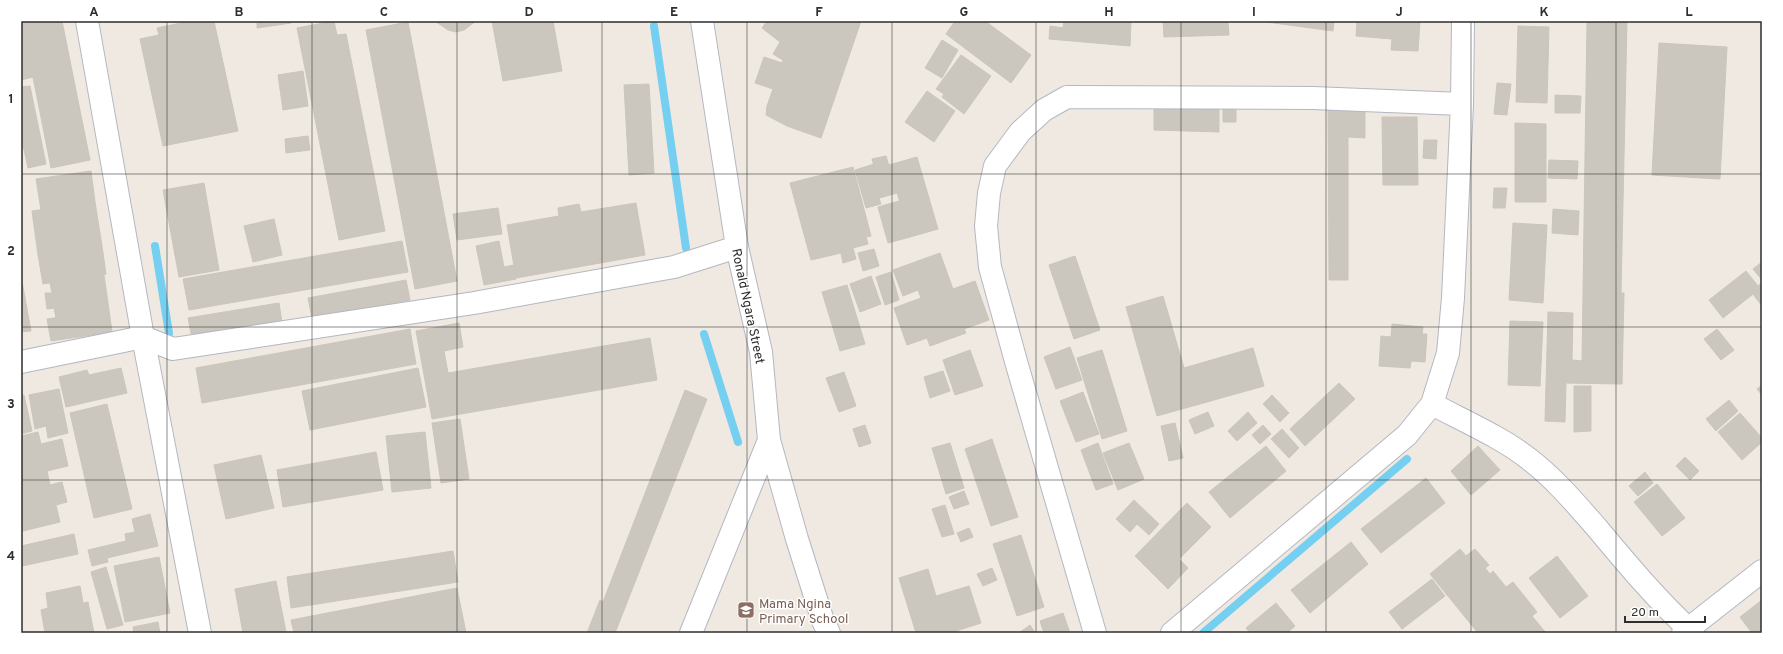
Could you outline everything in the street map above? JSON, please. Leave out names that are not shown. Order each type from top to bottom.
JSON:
[{"type":"street","points":[[86,21],[143,337],[200,633]]},
{"type":"street","name":"Ronald Ngara Street","points":[[702,21],[737,247],[761,352],[769,440],[797,538],[823,621],[829,633]]},
{"type":"street","points":[[1172,633],[1407,435],[1432,404],[1448,353],[1453,298],[1462,104],[1463,21]]},
{"type":"street","points":[[1095,633],[990,267],[986,226],[989,193],[995,166],[1020,132],[1044,110],[1067,97],[1313,98],[1462,104]]},
{"type":"street","points":[[21,362],[143,337],[173,349],[504,298],[674,267],[737,247]]},
{"type":"street","points":[[1432,404],[1492,436],[1528,458],[1551,478],[1688,632],[1762,571]]},
{"type":"street","points":[[691,633],[769,440]]},
{"type":"building","points":[[21,21],[62,21],[90,160],[51,168],[33,77],[21,80]]},
{"type":"building","points":[[191,21],[214,21],[238,131],[163,146],[140,39],[159,35],[157,28]]},
{"type":"building","points":[[257,21],[291,21],[291,23],[257,28]]},
{"type":"building","points":[[334,21],[337,35],[346,34],[385,231],[339,240],[297,28]]},
{"type":"building","points":[[435,21],[476,21],[464,30],[456,32],[448,30]]},
{"type":"building","points":[[492,21],[553,21],[562,71],[503,81]]},
{"type":"building","points":[[767,21],[861,21],[821,138],[787,126],[766,115],[767,106],[773,89],[755,83],[764,57],[782,63],[783,60],[773,54],[780,42],[762,28]]},
{"type":"building","points":[[955,21],[985,21],[1031,55],[1011,83],[946,34]]},
{"type":"building","points":[[1064,21],[1131,21],[1130,46],[1049,39],[1050,26],[1063,28]]},
{"type":"building","points":[[1163,21],[1228,21],[1229,35],[1164,37]]},
{"type":"building","points":[[1259,21],[1334,21],[1333,31]]},
{"type":"building","points":[[1357,21],[1420,21],[1418,51],[1391,50],[1392,39],[1356,36]]},
{"type":"building","points":[[1587,21],[1627,21],[1621,293],[1624,293],[1622,384],[1566,383],[1565,422],[1545,421],[1548,312],[1573,313],[1572,360],[1582,361]]},
{"type":"building","points":[[408,22],[457,281],[415,289],[366,30]]},
{"type":"building","points":[[1518,26],[1549,27],[1547,103],[1516,102]]},
{"type":"building","points":[[942,40],[958,50],[942,78],[925,68]]},
{"type":"building","points":[[1659,43],[1727,47],[1720,179],[1652,175]]},
{"type":"building","points":[[961,55],[991,76],[964,114],[942,97],[944,94],[936,89]]},
{"type":"building","points":[[303,71],[308,106],[283,110],[278,75]]},
{"type":"building","points":[[1497,83],[1511,84],[1507,115],[1494,114]]},
{"type":"building","points":[[649,84],[654,173],[629,175],[624,85]]},
{"type":"building","points":[[30,86],[46,164],[28,168],[21,136],[21,87]]},
{"type":"building","points":[[927,91],[955,111],[934,142],[905,122]]},
{"type":"building","points":[[1555,95],[1581,96],[1580,113],[1555,113]]},
{"type":"building","points":[[1154,105],[1219,106],[1219,132],[1154,130]]},
{"type":"building","points":[[1223,107],[1236,107],[1236,122],[1223,122]]},
{"type":"building","points":[[1328,109],[1365,109],[1365,138],[1348,137],[1348,280],[1329,280]]},
{"type":"building","points":[[1382,117],[1417,117],[1418,185],[1383,185]]},
{"type":"building","points":[[1515,123],[1546,124],[1546,202],[1515,202]]},
{"type":"building","points":[[308,136],[310,150],[286,153],[285,139]]},
{"type":"building","points":[[1424,140],[1437,140],[1436,159],[1423,158]]},
{"type":"building","points":[[886,156],[897,193],[883,197],[872,159]]},
{"type":"building","points":[[917,157],[938,229],[910,237],[889,165]]},
{"type":"building","points":[[1549,160],[1578,161],[1577,179],[1548,178]]},
{"type":"building","points":[[874,164],[883,197],[879,198],[881,204],[866,208],[855,170]]},
{"type":"building","points":[[853,167],[871,236],[866,237],[868,244],[853,248],[856,259],[843,263],[841,253],[811,260],[790,183]]},
{"type":"building","points":[[91,171],[95,202],[41,210],[36,179]]},
{"type":"building","points":[[204,183],[219,270],[179,277],[163,190]]},
{"type":"building","points":[[1494,188],[1507,188],[1505,208],[1493,208]]},
{"type":"building","points":[[899,201],[910,237],[888,243],[878,207]]},
{"type":"building","points":[[95,202],[102,246],[38,255],[32,211]]},
{"type":"building","points":[[636,203],[645,255],[516,278],[507,225],[559,216],[558,208],[579,204],[581,212]]},
{"type":"building","points":[[498,208],[502,234],[457,240],[453,214]]},
{"type":"building","points":[[1553,209],[1579,211],[1578,235],[1552,233]]},
{"type":"building","points":[[274,219],[282,255],[253,262],[244,226]]},
{"type":"building","points":[[1513,223],[1547,225],[1543,303],[1509,300]]},
{"type":"building","points":[[402,241],[408,272],[189,310],[183,279]]},
{"type":"building","points":[[499,241],[504,267],[514,265],[516,279],[484,285],[476,246]]},
{"type":"building","points":[[102,246],[106,274],[43,284],[38,255]]},
{"type":"building","points":[[874,249],[879,266],[863,271],[858,253]]},
{"type":"building","points":[[940,253],[953,289],[975,281],[989,320],[964,329],[966,333],[930,346],[927,338],[907,345],[894,308],[921,298],[918,290],[903,296],[893,270]]},
{"type":"building","points":[[1075,256],[1100,330],[1074,339],[1049,265]]},
{"type":"building","points":[[1762,262],[1762,280],[1753,269]]},
{"type":"building","points":[[1746,271],[1758,286],[1762,282],[1762,306],[1753,294],[1723,318],[1709,300]]},
{"type":"building","points":[[891,272],[899,300],[885,305],[876,277]]},
{"type":"building","points":[[104,275],[109,310],[56,318],[54,308],[47,309],[45,293],[52,293],[50,283]]},
{"type":"building","points":[[21,276],[31,331],[21,332]]},
{"type":"building","points":[[871,276],[881,304],[860,312],[850,284]]},
{"type":"building","points":[[406,280],[410,300],[312,318],[308,298]]},
{"type":"building","points":[[847,285],[865,344],[840,351],[822,292]]},
{"type":"building","points":[[1163,296],[1184,368],[1253,348],[1264,386],[1157,416],[1126,307]]},
{"type":"building","points":[[279,303],[282,323],[192,338],[188,318]]},
{"type":"building","points":[[109,310],[112,332],[51,341],[47,319]]},
{"type":"building","points":[[1510,321],[1543,322],[1540,386],[1508,385]]},
{"type":"building","points":[[459,323],[463,347],[444,351],[448,373],[650,338],[657,380],[432,419],[416,331]]},
{"type":"building","points":[[1392,324],[1423,327],[1422,334],[1427,334],[1425,362],[1411,361],[1410,368],[1379,366],[1381,336],[1391,337]]},
{"type":"building","points":[[410,329],[416,364],[202,403],[196,368]]},
{"type":"building","points":[[1717,329],[1734,350],[1721,360],[1704,339]]},
{"type":"building","points":[[1070,347],[1082,380],[1056,389],[1044,357]]},
{"type":"building","points":[[970,350],[983,386],[955,395],[943,360]]},
{"type":"building","points":[[1102,350],[1127,431],[1102,439],[1077,358]]},
{"type":"building","points":[[121,368],[127,393],[66,407],[59,377],[87,370],[89,375]]},
{"type":"building","points":[[418,368],[426,407],[310,430],[302,391]]},
{"type":"building","points":[[943,371],[950,391],[930,398],[924,377]]},
{"type":"building","points":[[844,372],[856,406],[839,412],[826,378]]},
{"type":"building","points":[[1339,383],[1355,399],[1305,446],[1290,429]]},
{"type":"building","points":[[1762,385],[1762,395],[1757,389]]},
{"type":"building","points":[[1574,386],[1591,386],[1591,431],[1574,432]]},
{"type":"building","points":[[59,389],[68,433],[48,438],[46,426],[35,429],[29,395]]},
{"type":"building","points":[[685,390],[707,399],[615,633],[587,633],[600,600],[603,602]]},
{"type":"building","points":[[1083,392],[1099,434],[1076,442],[1060,401]]},
{"type":"building","points":[[21,395],[24,395],[32,431],[21,434]]},
{"type":"building","points":[[1272,395],[1289,413],[1280,422],[1263,404]]},
{"type":"building","points":[[1729,400],[1738,411],[1716,431],[1706,419]]},
{"type":"building","points":[[107,404],[132,509],[94,518],[70,413]]},
{"type":"building","points":[[1208,412],[1214,426],[1195,434],[1189,420]]},
{"type":"building","points":[[1248,412],[1257,423],[1237,441],[1228,431]]},
{"type":"building","points":[[1740,413],[1762,438],[1762,442],[1742,460],[1718,432]]},
{"type":"building","points":[[460,419],[469,479],[441,483],[432,423]]},
{"type":"building","points":[[1175,423],[1183,458],[1169,461],[1161,426]]},
{"type":"building","points":[[865,425],[871,443],[859,447],[853,429]]},
{"type":"building","points":[[1263,425],[1271,434],[1260,444],[1252,435]]},
{"type":"building","points":[[1282,429],[1299,448],[1289,458],[1271,439]]},
{"type":"building","points":[[38,432],[41,444],[62,439],[68,466],[47,471],[50,485],[62,482],[67,502],[56,505],[60,522],[23,531],[21,525],[21,436]]},
{"type":"building","points":[[425,432],[431,488],[392,492],[386,436]]},
{"type":"building","points":[[992,439],[1018,517],[991,526],[965,449]]},
{"type":"building","points":[[950,443],[964,488],[946,494],[932,448]]},
{"type":"building","points":[[1098,443],[1113,484],[1096,490],[1081,450]]},
{"type":"building","points":[[1129,443],[1144,479],[1118,490],[1103,453]]},
{"type":"building","points":[[1266,446],[1286,471],[1230,518],[1209,492]]},
{"type":"building","points":[[1478,446],[1500,470],[1471,495],[1451,471]]},
{"type":"building","points":[[376,452],[383,490],[283,507],[277,470]]},
{"type":"building","points":[[261,455],[274,508],[226,519],[214,465]]},
{"type":"building","points":[[1685,457],[1699,471],[1690,480],[1676,466]]},
{"type":"building","points":[[1645,472],[1653,483],[1638,496],[1629,486]]},
{"type":"building","points":[[1426,478],[1445,503],[1381,553],[1361,529]]},
{"type":"building","points":[[1657,484],[1685,518],[1662,536],[1634,502]]},
{"type":"building","points":[[964,491],[969,504],[954,509],[949,497]]},
{"type":"building","points":[[1134,500],[1159,524],[1149,535],[1137,524],[1130,532],[1116,519]]},
{"type":"building","points":[[1187,503],[1211,527],[1179,559],[1188,568],[1168,589],[1135,556]]},
{"type":"building","points":[[945,505],[954,534],[942,537],[932,509]]},
{"type":"building","points":[[150,514],[158,546],[107,558],[108,562],[92,566],[88,550],[126,541],[125,534],[135,532],[132,519]]},
{"type":"building","points":[[969,528],[973,537],[961,542],[957,533]]},
{"type":"building","points":[[74,534],[78,554],[22,566],[21,546]]},
{"type":"building","points":[[1021,535],[1044,607],[1017,616],[993,544]]},
{"type":"building","points":[[1351,542],[1368,564],[1310,613],[1291,590]]},
{"type":"building","points":[[1460,549],[1466,556],[1475,549],[1489,565],[1485,568],[1490,574],[1493,571],[1506,587],[1513,582],[1537,612],[1532,616],[1546,633],[1478,633],[1430,574]]},
{"type":"building","points":[[453,551],[458,582],[291,608],[287,577]]},
{"type":"building","points":[[1557,556],[1588,596],[1560,618],[1529,578]]},
{"type":"building","points":[[159,557],[170,613],[125,622],[114,566]]},
{"type":"building","points":[[106,567],[123,625],[107,629],[91,572]]},
{"type":"building","points":[[992,568],[997,580],[983,586],[977,574]]},
{"type":"building","points":[[928,569],[936,596],[969,586],[981,623],[950,633],[916,633],[899,578]]},
{"type":"building","points":[[1432,579],[1445,596],[1402,629],[1389,612]]},
{"type":"building","points":[[276,581],[286,632],[243,633],[235,589]]},
{"type":"building","points":[[80,586],[83,603],[88,602],[94,633],[45,633],[41,610],[48,608],[46,593]]},
{"type":"building","points":[[457,588],[466,633],[294,633],[291,620]]},
{"type":"building","points":[[1762,600],[1762,633],[1752,633],[1740,617]]},
{"type":"building","points":[[1276,603],[1295,626],[1287,633],[1250,633],[1246,628]]},
{"type":"building","points":[[1063,613],[1070,633],[1044,633],[1040,621]]},
{"type":"building","points":[[158,622],[160,633],[134,633],[133,627]]},
{"type":"building","points":[[1030,625],[1035,633],[1019,633]]},
{"type":"waterway","points":[[654,26],[686,248]]},
{"type":"waterway","points":[[155,246],[169,333]]},
{"type":"waterway","points":[[704,334],[738,442]]},
{"type":"waterway","points":[[1203,633],[1407,459]]},
{"type":"place","name":"Mama Ngina Primary School","points":[[746,610]]}]
